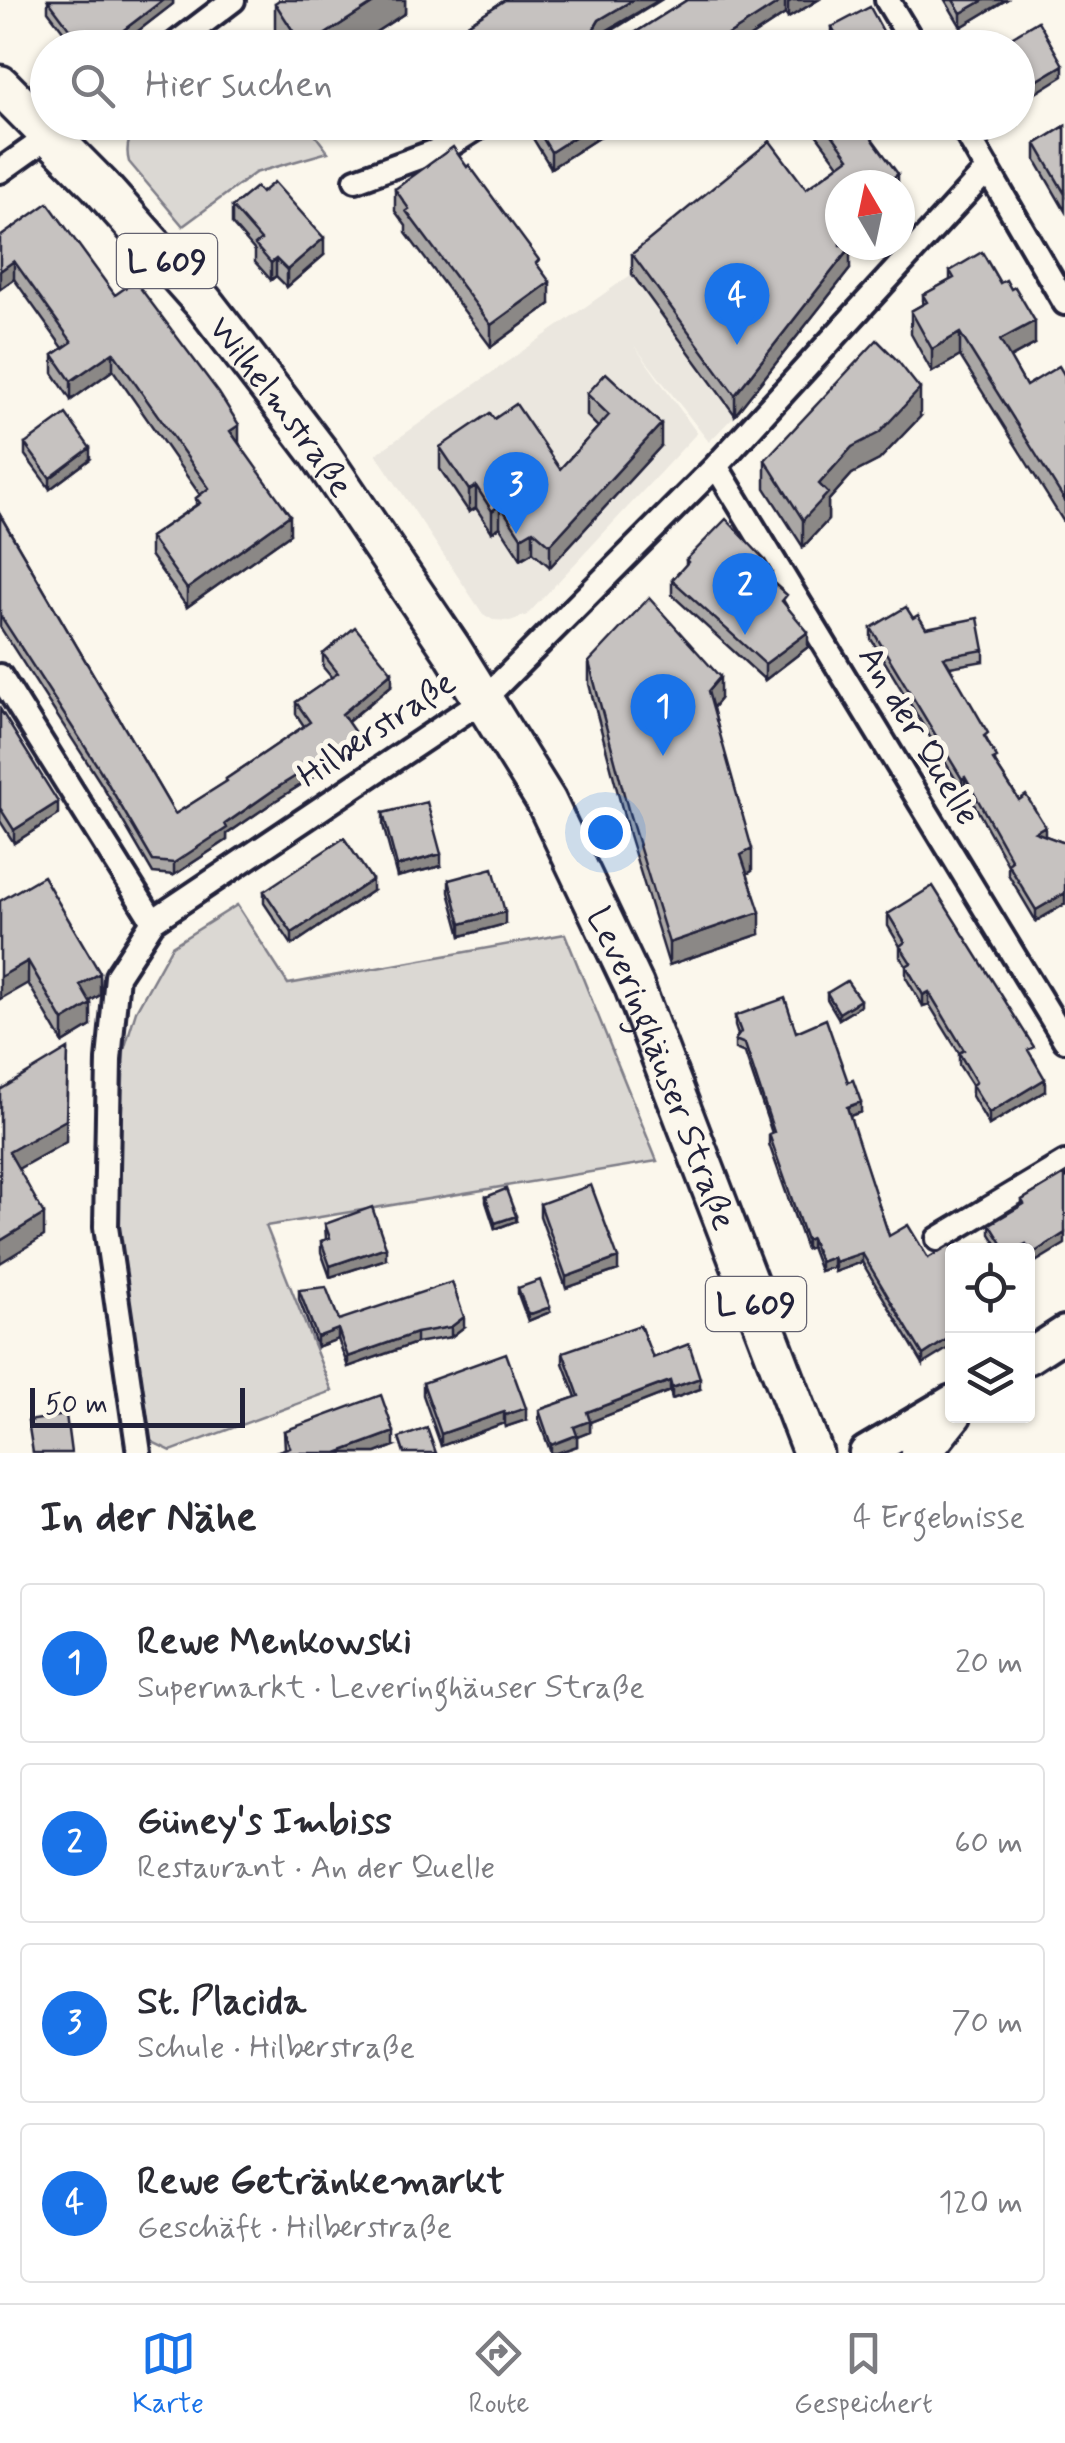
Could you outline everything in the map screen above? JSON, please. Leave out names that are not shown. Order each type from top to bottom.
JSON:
[{"type":"main road","name":"L 609","points":[[0,85],[30,107]]},
{"type":"main road","name":"Wilhelmstraße","points":[[69,140],[203,302],[319,453],[484,699]]},
{"type":"main road","name":"Leveringhäuser Straße","points":[[484,699],[546,801],[634,986],[814,1453]]},
{"type":"main road","points":[[1035,1352],[1065,1333]]},
{"type":"main road","points":[[866,1453],[945,1406]]},
{"type":"main road","points":[[921,1453],[945,1423]]},
{"type":"street","points":[[194,30],[233,0]]},
{"type":"street","points":[[636,30],[684,0]]},
{"type":"street","points":[[888,0],[906,30]]},
{"type":"street","points":[[0,171],[44,140]]},
{"type":"street","points":[[356,180],[458,140]]},
{"type":"street","points":[[971,140],[1065,304]]},
{"type":"street","name":"Hilberstraße","points":[[139,1453],[106,1227],[109,1060],[117,976],[153,921],[484,699],[716,466],[988,169]]},
{"type":"street","name":"An der Quelle","points":[[716,466],[1065,1040]]},
{"type":"street","points":[[0,676],[153,921]]},
{"type":"street","points":[[938,1239],[1065,1162]]},
{"type":"shaded area","points":[[129,140],[319,140],[328,152],[255,173],[183,226],[129,162]]},
{"type":"shaded area","points":[[632,274],[735,415],[709,442],[633,344],[697,433],[527,615],[510,621],[493,620],[483,614],[376,454]]},
{"type":"shaded area","points":[[237,905],[288,984],[565,934],[657,1161],[266,1226],[332,1391],[171,1451],[148,1440],[117,1250],[124,1050],[136,1011],[172,946]]},
{"type":"building","points":[[48,0],[163,0],[124,30],[70,30]]},
{"type":"building","points":[[378,0],[332,30],[292,30],[275,3]]},
{"type":"building","points":[[505,0],[633,0],[599,20],[593,30],[458,30]]},
{"type":"building","points":[[687,0],[783,0],[736,30],[639,30]]},
{"type":"building","points":[[953,0],[984,0],[961,13]]},
{"type":"building","points":[[870,7],[882,30],[834,30],[832,27]]},
{"type":"building","points":[[1038,21],[1063,65],[1035,82],[1035,30],[1023,30]]},
{"type":"building","points":[[1065,126],[1065,194],[1036,144]]},
{"type":"building","points":[[544,140],[570,140],[551,152]]},
{"type":"building","points":[[836,140],[873,140],[895,170],[832,170],[849,158]]},
{"type":"building","points":[[770,141],[806,189],[825,175],[825,260],[841,260],[735,395],[632,254]]},
{"type":"building","points":[[453,147],[539,260],[536,263],[550,282],[491,325],[406,211],[409,209],[395,189]]},
{"type":"building","points":[[274,182],[324,238],[287,270],[276,259],[271,263],[255,245],[261,240],[232,207],[256,187],[261,193]]},
{"type":"building","points":[[48,203],[115,295],[135,281],[219,393],[239,425],[230,431],[290,515],[187,589],[150,537],[200,503],[196,498],[209,488],[113,352],[71,381],[53,355],[72,342],[14,261],[0,271],[0,237]]},
{"type":"building","points":[[982,252],[1000,283],[1006,280],[1011,289],[1015,287],[1035,321],[1000,340],[1026,386],[1059,366],[1065,376],[1065,501],[960,333],[932,349],[911,311],[927,302],[923,295],[954,278],[950,271]]},
{"type":"building","points":[[877,340],[920,389],[879,433],[852,447],[819,484],[828,493],[803,520],[765,460]]},
{"type":"building","points":[[606,373],[661,424],[550,545],[533,530],[521,537],[500,505],[492,511],[476,486],[469,490],[440,447],[490,413],[494,419],[516,404],[560,469],[609,415],[587,394]]},
{"type":"building","points":[[66,414],[90,448],[50,478],[25,444]]},
{"type":"building","points":[[0,515],[175,814],[310,722],[296,702],[338,673],[323,654],[355,627],[392,672],[342,714],[358,737],[275,789],[225,824],[227,828],[174,863],[153,861],[100,770],[0,615]]},
{"type":"building","points":[[726,519],[765,560],[772,572],[768,578],[787,595],[782,601],[808,632],[765,664],[672,580]]},
{"type":"building","points":[[649,598],[720,677],[708,691],[752,849],[741,855],[760,912],[669,943],[589,662]]},
{"type":"building","points":[[906,607],[913,618],[918,615],[926,628],[978,618],[984,650],[944,657],[988,733],[984,736],[997,758],[993,760],[1019,800],[1026,795],[1045,826],[1035,832],[1065,843],[1065,893],[1036,910],[1008,864],[1012,861],[965,777],[962,779],[871,628]]},
{"type":"building","points":[[0,709],[58,802],[14,830],[0,808]]},
{"type":"building","points":[[427,802],[441,854],[397,866],[383,813]]},
{"type":"building","points":[[344,838],[372,880],[292,933],[264,891]]},
{"type":"building","points":[[493,868],[505,912],[461,924],[449,880]]},
{"type":"building","points":[[43,876],[100,973],[80,985],[91,1004],[63,1021],[28,961],[0,977],[0,901]]},
{"type":"building","points":[[933,886],[1034,1047],[1028,1050],[1045,1079],[989,1113],[959,1053],[964,1050],[929,992],[923,995],[906,966],[911,963],[900,946],[905,942],[888,914]]},
{"type":"building","points":[[847,981],[860,1000],[839,1013],[827,993]]},
{"type":"building","points":[[785,998],[796,1032],[826,1019],[848,1082],[853,1080],[861,1102],[847,1107],[889,1236],[908,1225],[928,1258],[945,1248],[945,1341],[923,1355],[862,1253],[835,1262],[833,1257],[820,1262],[811,1238],[806,1240],[769,1134],[774,1132],[745,1044],[735,1040],[741,1032],[735,1016]]},
{"type":"building","points":[[68,1049],[66,1120],[9,1152],[44,1214],[0,1241],[0,1090]]},
{"type":"building","points":[[1065,1174],[1065,1233],[1035,1252],[1035,1243],[1002,1243],[990,1224],[1024,1204],[1022,1200]]},
{"type":"building","points":[[591,1185],[618,1258],[566,1277],[540,1204]]},
{"type":"building","points":[[506,1189],[516,1216],[495,1223],[486,1197]]},
{"type":"building","points":[[372,1207],[386,1247],[330,1266],[321,1241],[330,1238],[325,1224]]},
{"type":"building","points":[[540,1280],[550,1307],[528,1315],[518,1288]]},
{"type":"building","points":[[452,1282],[464,1317],[451,1327],[416,1333],[348,1357],[338,1329],[317,1337],[299,1290],[326,1287],[339,1320]]},
{"type":"building","points":[[640,1325],[653,1358],[689,1344],[700,1378],[672,1388],[670,1381],[587,1412],[590,1421],[574,1427],[577,1435],[551,1445],[539,1410],[579,1396],[563,1352]]},
{"type":"building","points":[[506,1353],[526,1408],[441,1434],[423,1383]]},
{"type":"building","points":[[381,1395],[394,1432],[337,1453],[273,1453],[290,1447],[284,1431]]},
{"type":"building","points":[[66,1415],[71,1453],[33,1453],[28,1421]]},
{"type":"building","points":[[427,1428],[436,1453],[404,1453],[399,1438]]},
{"type":"place","name":"Rewe Getränkemarkt","points":[[737,345]]},
{"type":"place","name":"St. Placida","points":[[516,534]]},
{"type":"place","name":"Güney's Imbiss","points":[[745,635]]},
{"type":"place","name":"Rewe Menkowski","points":[[663,756]]}]
